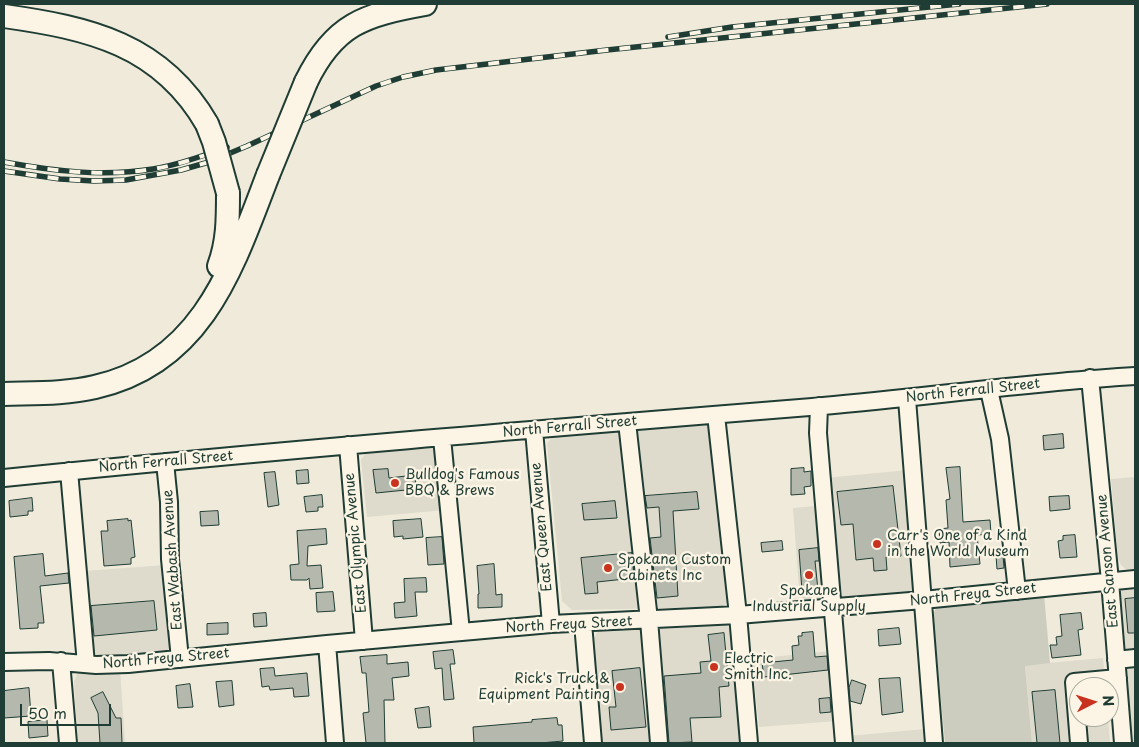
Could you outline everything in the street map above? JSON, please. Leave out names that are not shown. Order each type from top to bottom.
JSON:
[{"type":"highway","points":[[4,394],[66,391],[122,380],[163,356],[190,331],[215,298],[235,259],[306,82],[320,55],[341,32],[351,25],[378,15],[425,4]]},
{"type":"highway","points":[[4,16],[84,32],[130,48],[148,58],[167,73],[188,95],[207,124],[228,193],[228,232],[218,268],[204,297],[181,326],[158,348],[136,363],[110,374],[90,379],[4,384]]},
{"type":"street","name":"North Ferrall Street","points":[[4,478],[165,462],[907,399],[1090,378],[1135,376]]},
{"type":"street","name":"East Sanson Avenue","points":[[1090,378],[1118,677]]},
{"type":"street","points":[[989,390],[1000,439],[1017,591]]},
{"type":"street","points":[[907,399],[934,743]]},
{"type":"street","points":[[819,406],[818,434],[844,743]]},
{"type":"street","points":[[716,414],[738,615],[749,743]]},
{"type":"street","points":[[628,422],[649,620],[659,743]]},
{"type":"street","name":"East Queen Avenue","points":[[534,430],[551,624]]},
{"type":"street","points":[[442,438],[461,632]]},
{"type":"street","name":"East Olympic Avenue","points":[[348,446],[364,641]]},
{"type":"street","name":"East Wabash Avenue","points":[[165,462],[169,502],[170,559],[180,659]]},
{"type":"street","points":[[69,471],[86,664]]},
{"type":"street","name":"North Freya Street","points":[[4,662],[62,661],[86,664],[121,664],[551,624],[738,615],[832,608],[1135,579]]},
{"type":"street","points":[[582,622],[593,743]]},
{"type":"street","points":[[327,644],[335,743]]},
{"type":"street","points":[[1116,660],[1135,658]]},
{"type":"street","points":[[62,661],[68,743]]},
{"type":"street","name":"East Sanson Avenue","points":[[1119,684],[1127,734]]},
{"type":"street","points":[[1078,727],[1079,743]]},
{"type":"shaded area","points":[[705,422],[713,432],[730,601],[721,607],[572,610],[562,601],[547,443],[558,431]]},
{"type":"shaded area","points":[[438,445],[445,510],[367,517],[361,460],[368,450]]},
{"type":"shaded area","points":[[908,470],[917,586],[910,593],[800,602],[793,508],[827,505],[825,478]]},
{"type":"shaded area","points":[[1135,477],[1135,569],[1127,570],[1118,559],[1111,479]]},
{"type":"shaded area","points":[[166,565],[173,642],[167,651],[91,656],[84,571]]},
{"type":"shaded area","points":[[1135,585],[1135,743],[1130,743],[1118,598],[1121,591]]},
{"type":"shaded area","points":[[1044,594],[1050,663],[1025,666],[1032,743],[945,743],[933,615],[936,608],[943,604]]},
{"type":"shaded area","points":[[725,623],[735,634],[742,743],[600,743],[592,642],[599,629]]},
{"type":"shaded area","points":[[830,651],[837,721],[759,727],[752,659]]},
{"type":"shaded area","points":[[1103,658],[1105,677],[1069,677],[1069,727],[1109,727],[1110,743],[1032,743],[1025,665]]},
{"type":"shaded area","points":[[85,669],[120,669],[125,743],[78,743],[74,682],[77,674]]},
{"type":"shaded area","points":[[925,729],[926,743],[848,743],[848,736]]},
{"type":"building","points":[[1063,434],[1064,448],[1044,450],[1043,436]]},
{"type":"building","points":[[960,467],[963,522],[990,520],[991,534],[977,535],[980,564],[950,567],[949,542],[940,543],[939,529],[948,528],[946,500],[950,499],[946,468]]},
{"type":"building","points":[[804,468],[804,472],[811,471],[811,486],[804,487],[805,494],[791,495],[791,469]]},
{"type":"building","name":"Bulldog's Famous BBQ & Brews","points":[[388,469],[389,478],[415,475],[416,489],[376,493],[373,470]]},
{"type":"building","points":[[308,470],[309,483],[297,484],[296,471]]},
{"type":"building","points":[[275,472],[279,505],[268,507],[264,473]]},
{"type":"building","points":[[893,486],[901,556],[886,557],[887,570],[874,571],[873,558],[856,560],[853,524],[841,525],[837,492]]},
{"type":"building","points":[[697,492],[699,509],[673,511],[678,596],[657,598],[650,538],[661,537],[659,507],[647,508],[645,496]]},
{"type":"building","points":[[322,495],[323,507],[318,507],[318,511],[306,512],[304,497]]},
{"type":"building","points":[[1069,496],[1070,509],[1050,511],[1049,497]]},
{"type":"building","points":[[32,498],[33,511],[28,511],[28,515],[10,517],[9,501]]},
{"type":"building","points":[[615,501],[617,518],[584,520],[582,504]]},
{"type":"building","points":[[218,511],[219,525],[201,526],[200,512]]},
{"type":"building","points":[[128,519],[128,521],[131,520],[135,557],[131,558],[131,564],[104,566],[101,531],[108,531],[107,521]]},
{"type":"building","points":[[421,519],[423,537],[403,539],[403,536],[394,537],[393,521]]},
{"type":"building","points":[[326,529],[327,544],[308,546],[307,566],[321,565],[323,588],[310,589],[309,578],[307,580],[291,580],[290,565],[299,564],[297,531]]},
{"type":"building","points":[[1075,535],[1077,557],[1060,558],[1058,541],[1063,540],[1063,536]]},
{"type":"building","points":[[442,537],[444,564],[428,565],[426,538]]},
{"type":"building","points":[[782,541],[783,550],[762,552],[761,543]]},
{"type":"building","name":"Spokane Industrial Supply","points":[[818,548],[819,561],[815,561],[818,590],[802,591],[799,550]]},
{"type":"building","name":"Spokane Custom Cabinets Inc","points":[[632,553],[634,578],[597,582],[598,593],[585,594],[581,558]]},
{"type":"building","points":[[43,554],[45,576],[68,573],[69,583],[40,586],[44,623],[38,623],[38,628],[20,629],[14,557]]},
{"type":"building","points":[[1003,555],[1004,568],[997,569],[996,556]]},
{"type":"building","points":[[494,564],[496,595],[502,594],[502,607],[478,608],[477,566]]},
{"type":"building","points":[[426,578],[427,592],[415,592],[417,616],[395,618],[394,603],[405,602],[404,579]]},
{"type":"building","points":[[333,592],[335,611],[317,612],[316,593]]},
{"type":"building","points":[[1135,598],[1135,633],[1128,633],[1125,599]]},
{"type":"building","points":[[154,601],[157,630],[94,636],[91,606]]},
{"type":"building","points":[[266,613],[267,626],[254,627],[253,614]]},
{"type":"building","points":[[1081,613],[1083,629],[1078,630],[1081,655],[1052,658],[1050,645],[1057,645],[1056,637],[1062,636],[1060,615]]},
{"type":"building","points":[[228,623],[228,634],[207,635],[207,624]]},
{"type":"building","points":[[899,628],[901,644],[879,646],[878,630]]},
{"type":"building","points":[[813,632],[815,657],[827,656],[828,670],[764,677],[762,663],[793,660],[792,646],[799,645],[798,636],[802,636],[802,633]]},
{"type":"building","points":[[724,633],[729,686],[719,687],[721,717],[690,718],[692,742],[669,743],[664,676],[701,673],[700,662],[711,661],[708,635]]},
{"type":"building","points":[[453,650],[455,664],[450,664],[454,699],[444,700],[442,668],[435,669],[433,652]]},
{"type":"building","points":[[387,655],[387,664],[408,662],[409,676],[392,678],[394,700],[384,700],[385,743],[366,743],[363,713],[369,712],[366,673],[362,673],[360,657]]},
{"type":"building","points":[[274,668],[275,676],[307,673],[309,696],[294,697],[293,688],[270,690],[269,686],[262,687],[260,669]]},
{"type":"building","points":[[640,668],[646,727],[611,730],[609,707],[616,707],[612,671]]},
{"type":"building","points":[[900,678],[903,712],[882,715],[879,679]]},
{"type":"building","points":[[852,680],[866,685],[861,704],[850,701],[849,688]]},
{"type":"building","points":[[232,681],[234,705],[219,707],[216,682]]},
{"type":"building","points":[[190,684],[193,707],[178,708],[176,686]]},
{"type":"building","points":[[29,688],[31,716],[4,718],[4,691]]},
{"type":"building","points":[[1055,690],[1060,743],[1037,743],[1032,692]]},
{"type":"building","points":[[103,692],[116,718],[121,718],[122,743],[100,743],[98,713],[91,698]]},
{"type":"building","points":[[830,698],[831,712],[820,713],[819,699]]},
{"type":"building","points":[[429,707],[431,727],[418,728],[415,709]]},
{"type":"building","points":[[557,718],[558,725],[562,725],[563,741],[474,743],[473,727]]},
{"type":"building","points":[[47,720],[48,736],[29,738],[28,722]]},
{"type":"railway","points":[[668,37],[732,27],[959,4]]},
{"type":"railway","points":[[4,171],[60,179],[94,181],[126,180],[181,170],[209,162],[247,146],[376,86],[403,77],[436,70],[607,50],[1047,4]]},
{"type":"railway","points":[[4,162],[78,172],[116,173],[172,165],[227,147]]},
{"type":"place","name":"Bulldog's Famous BBQ & Brews","points":[[395,483]]},
{"type":"place","name":"Carr's One of a Kind in the World Museum","points":[[877,544]]},
{"type":"place","name":"Spokane Custom Cabinets Inc","points":[[608,568]]},
{"type":"place","name":"Spokane Industrial Supply","points":[[809,575]]},
{"type":"place","name":"Electric Smith Inc.","points":[[714,667]]},
{"type":"place","name":"Rick's Truck & Equipment Painting","points":[[620,687]]}]
